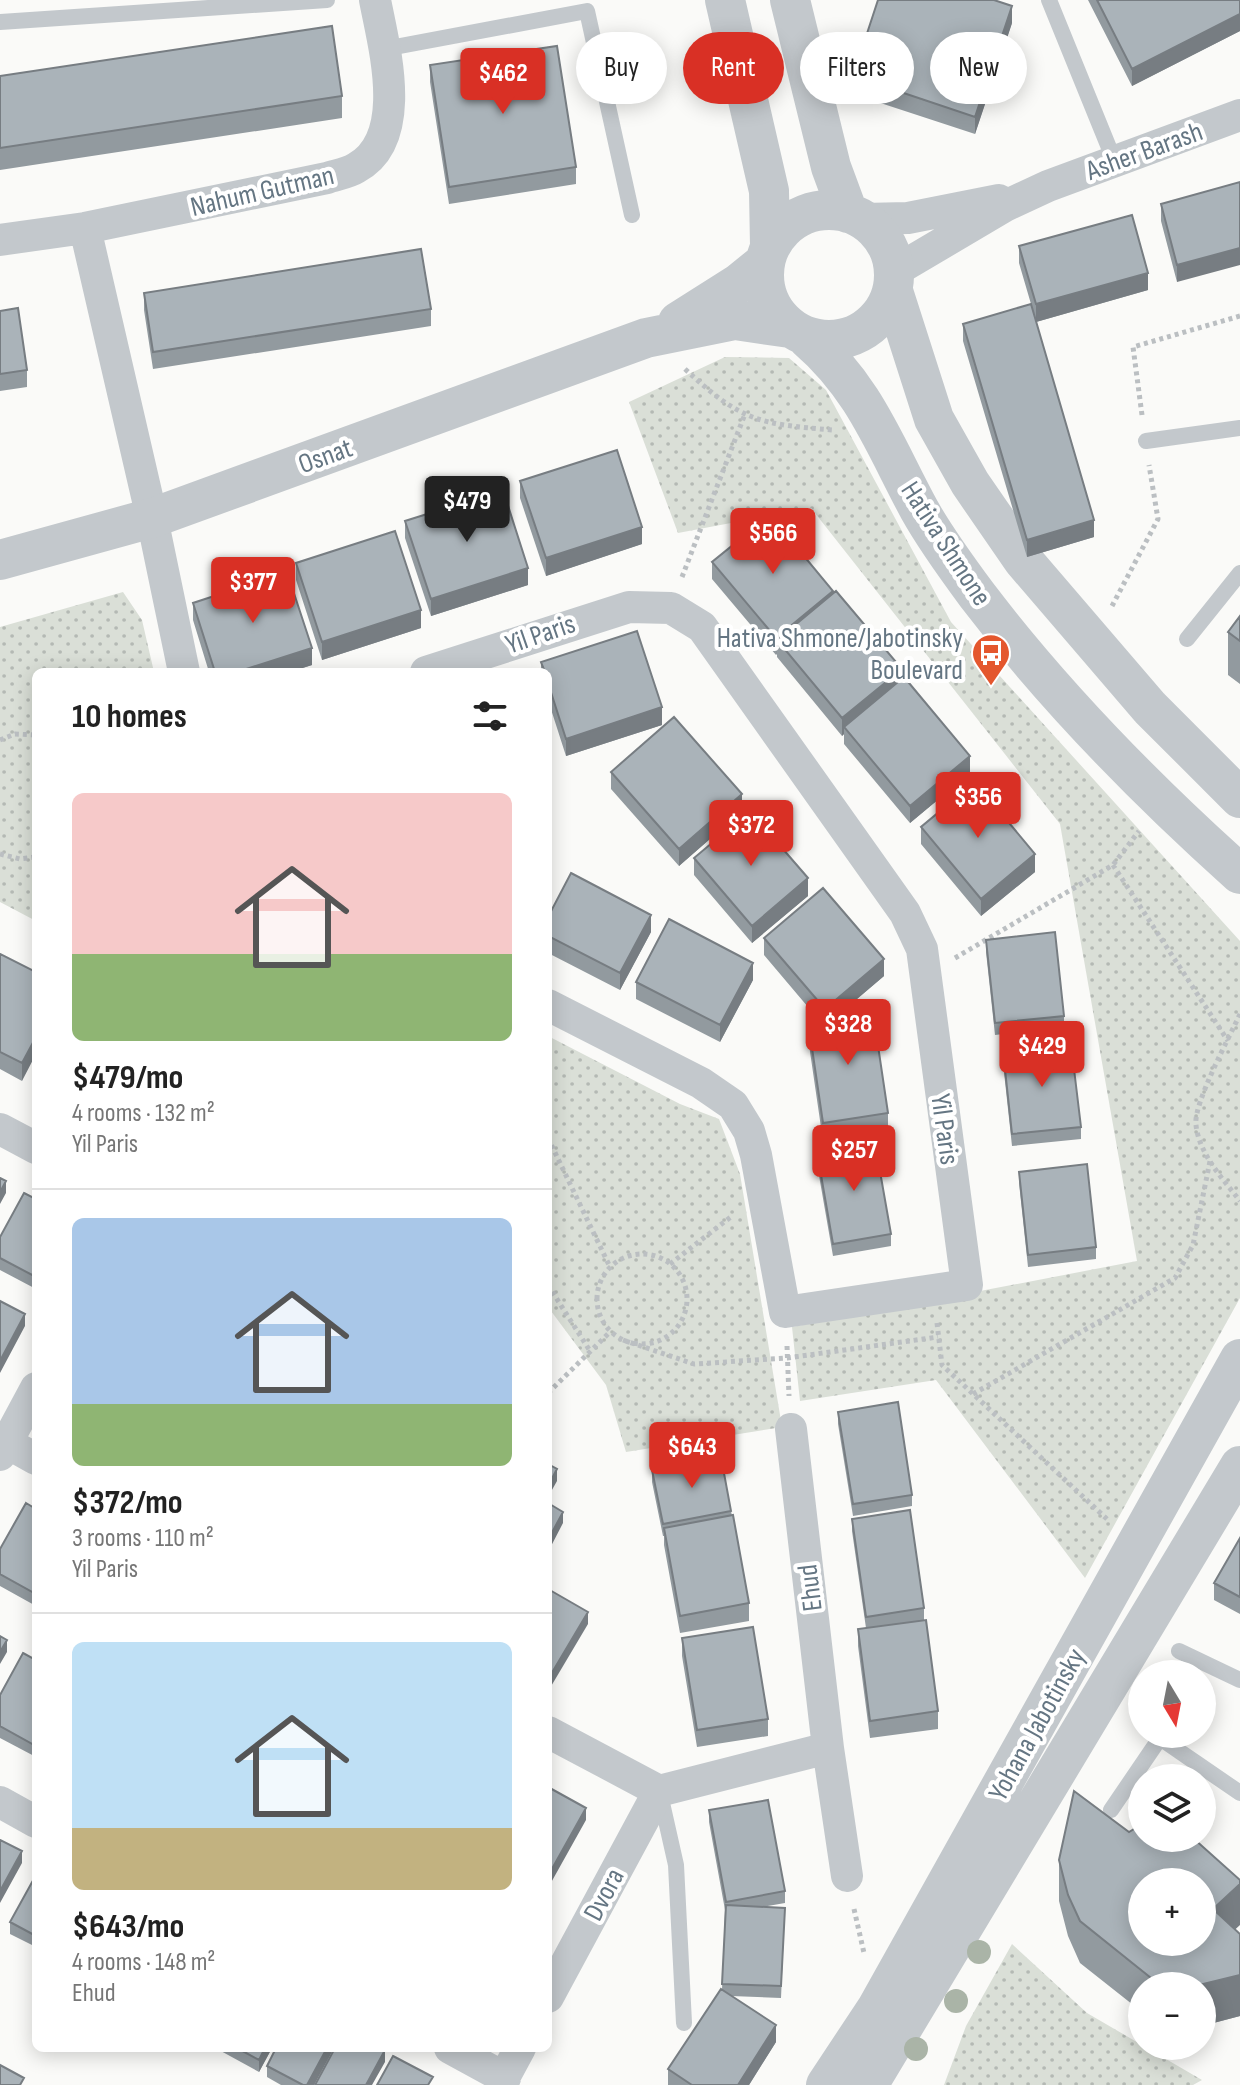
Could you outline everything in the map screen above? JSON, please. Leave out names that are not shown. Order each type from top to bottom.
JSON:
[{"type":"street","name":"Nahum Gutman","points":[[0,240],[85,228],[327,178],[357,168],[379,147],[386,124],[390,84],[375,0]]},
{"type":"street","points":[[725,0],[769,191],[768,299],[798,333],[834,340],[861,333],[887,308],[894,281],[886,241],[856,216],[831,167],[790,0]]},
{"type":"street","name":"Asher Barash","points":[[894,281],[1005,206],[1114,160],[1240,115]]},
{"type":"street","name":"Asher Barash","points":[[856,216],[908,218],[980,205],[1048,186]]},
{"type":"street","points":[[767,254],[795,219],[830,210],[856,216]]},
{"type":"street","points":[[85,228],[183,668]]},
{"type":"street","name":"Osnat","points":[[0,560],[152,518],[646,338],[693,314],[767,254]]},
{"type":"street","name":"Hativa Shmone","points":[[894,281],[934,419],[987,508],[1023,560],[1111,664],[1240,798]]},
{"type":"street","name":"Osnat","points":[[646,338],[735,320],[798,333]]},
{"type":"street","name":"Hativa Shmone","points":[[798,333],[837,363],[882,433],[920,511],[977,595],[1108,747],[1240,874]]},
{"type":"street","name":"Yil Paris","points":[[438,668],[588,617],[629,607],[671,608],[702,627],[905,913],[922,949],[967,1285],[785,1312]]},
{"type":"street","points":[[552,1007],[701,1083],[733,1105],[749,1131],[785,1312]]},
{"type":"street","points":[[0,1129],[32,1146]]},
{"type":"street","name":"Yohana Jabotinsky","points":[[826,2085],[877,2008],[1240,1359]]},
{"type":"street","points":[[32,1395],[2,1446],[32,1457]]},
{"type":"street","name":"Ehud","points":[[791,1429],[828,1748],[847,1876]]},
{"type":"street","name":"Yohana Jabotinsky","points":[[868,2085],[1240,1466]]},
{"type":"street","points":[[552,1734],[659,1791],[828,1748]]},
{"type":"street","name":"Dvora","points":[[552,1990],[659,1791]]},
{"type":"street","points":[[0,1802],[32,1820]]},
{"type":"street","points":[[457,2052],[508,2083],[519,2052]]},
{"type":"lane","points":[[0,22],[327,0]]},
{"type":"lane","points":[[1049,0],[1114,160]]},
{"type":"lane","points":[[384,49],[587,11],[632,215]]},
{"type":"lane","points":[[1146,441],[1240,428]]},
{"type":"lane","points":[[1187,639],[1240,573]]},
{"type":"lane","points":[[1179,1651],[1240,1680]]},
{"type":"lane","points":[[1111,1810],[1160,1738],[1240,1793]]},
{"type":"lane","points":[[659,1791],[676,1865],[684,2023]]},
{"type":"path","points":[[646,338],[722,403],[765,424],[882,433]]},
{"type":"path","points":[[671,608],[745,414]]},
{"type":"path","points":[[0,740],[15,734],[32,735]]},
{"type":"path","points":[[926,976],[1113,865],[1162,802]]},
{"type":"path","points":[[0,854],[20,859],[32,858]]},
{"type":"path","points":[[1113,865],[1228,1041]]},
{"type":"path","points":[[1240,1014],[1195,1124],[1210,1161],[1240,1201]]},
{"type":"path","points":[[552,1146],[610,1267]]},
{"type":"path","points":[[973,1394],[1175,1278],[1193,1245],[1210,1161]]},
{"type":"path","points":[[670,1264],[763,1192]]},
{"type":"path","points":[[623,1340],[646,1344],[660,1340],[674,1332],[682,1318],[686,1290],[670,1264],[656,1257],[638,1254],[610,1267],[598,1288],[597,1304],[601,1319],[610,1332],[623,1340],[694,1364],[787,1358],[938,1337]]},
{"type":"path","points":[[932,1290],[942,1365],[1135,1546]]},
{"type":"path","points":[[552,1291],[590,1351]]},
{"type":"path","points":[[785,1312],[791,1429]]},
{"type":"path","points":[[552,1389],[610,1332]]},
{"type":"path","points":[[847,1876],[877,2008]]},
{"type":"shaded area","points":[[725,357],[789,358],[826,390],[951,622],[1240,941],[1240,1298],[1085,1578],[936,1380],[800,1401],[792,1327],[1137,1261],[1060,824],[811,508],[678,533],[629,402]]},
{"type":"shaded area","points":[[123,592],[142,620],[153,668],[32,668],[32,919],[0,902],[0,627]]},
{"type":"shaded area","points":[[552,1038],[680,1104],[719,1119],[740,1174],[782,1427],[626,1452],[606,1385],[552,1312]]},
{"type":"shaded area","points":[[1012,1944],[1087,2013],[1128,2037],[1128,2060],[1168,2060],[1202,2080],[1193,2085],[944,2085],[966,2026]]},
{"type":"building","points":[[878,0],[994,0],[1012,6],[1003,32],[930,32],[930,102],[914,96],[914,32],[867,32]]},
{"type":"building","points":[[1097,0],[1240,0],[1240,14],[1132,69]]},
{"type":"building","points":[[332,26],[342,96],[0,148],[0,76]]},
{"type":"building","points":[[557,46],[576,167],[449,187],[430,65]]},
{"type":"building","points":[[936,104],[979,104],[975,117]]},
{"type":"building","points":[[1240,182],[1240,248],[1177,265],[1161,204]]},
{"type":"building","points":[[1132,215],[1148,273],[1036,304],[1019,246]]},
{"type":"building","points":[[421,249],[431,309],[153,352],[144,293]]},
{"type":"building","points":[[1031,304],[1094,520],[1027,540],[963,324]]},
{"type":"building","points":[[18,308],[27,370],[0,374],[0,311]]},
{"type":"building","points":[[617,450],[642,527],[546,558],[520,481]]},
{"type":"building","points":[[503,490],[528,568],[431,599],[405,521]]},
{"type":"building","points":[[770,515],[833,591],[776,638],[712,562]]},
{"type":"building","points":[[395,531],[421,610],[322,642],[296,563]]},
{"type":"building","points":[[287,572],[312,648],[250,668],[214,668],[193,603]]},
{"type":"building","points":[[836,591],[902,669],[842,718],[777,640]]},
{"type":"building","points":[[1240,616],[1240,641],[1228,632]]},
{"type":"building","points":[[637,631],[662,707],[566,739],[552,695],[552,668],[543,668],[541,662]]},
{"type":"building","points":[[904,677],[970,756],[910,806],[844,727]]},
{"type":"building","points":[[674,717],[742,794],[679,849],[611,772]]},
{"type":"building","points":[[975,782],[1035,854],[981,899],[921,827]]},
{"type":"building","points":[[750,811],[808,878],[752,926],[694,858]]},
{"type":"building","points":[[571,873],[651,915],[620,973],[552,938],[552,909]]},
{"type":"building","points":[[823,888],[884,959],[825,1009],[764,938]]},
{"type":"building","points":[[669,919],[753,963],[720,1025],[636,982]]},
{"type":"building","points":[[1055,932],[1064,1016],[995,1023],[986,940]]},
{"type":"building","points":[[0,954],[32,970],[32,1044],[22,1063],[0,1052]]},
{"type":"building","points":[[873,1012],[888,1113],[823,1123],[808,1021]]},
{"type":"building","points":[[1071,1044],[1081,1127],[1012,1134],[1003,1051]]},
{"type":"building","points":[[875,1143],[891,1234],[833,1244],[817,1152]]},
{"type":"building","points":[[1087,1164],[1096,1247],[1028,1255],[1019,1172]]},
{"type":"building","points":[[0,1178],[6,1181],[0,1192]]},
{"type":"building","points":[[24,1193],[32,1197],[32,1275],[0,1258],[0,1237]]},
{"type":"building","points":[[0,1301],[25,1314],[0,1361]]},
{"type":"building","points":[[898,1402],[912,1495],[853,1504],[838,1412]]},
{"type":"building","points":[[721,1457],[731,1511],[663,1524],[652,1470]]},
{"type":"building","points":[[26,1503],[32,1507],[32,1592],[0,1574],[0,1549]]},
{"type":"building","points":[[552,1505],[563,1512],[552,1533]]},
{"type":"building","points":[[910,1510],[924,1608],[866,1617],[852,1519]]},
{"type":"building","points":[[733,1515],[749,1603],[680,1616],[664,1528]]},
{"type":"building","points":[[1240,1538],[1240,1597],[1214,1583]]},
{"type":"building","points":[[552,1591],[588,1612],[552,1673]]},
{"type":"building","points":[[926,1620],[938,1711],[870,1721],[858,1629]]},
{"type":"building","points":[[753,1627],[768,1719],[697,1730],[682,1638]]},
{"type":"building","points":[[0,1636],[7,1640],[0,1652]]},
{"type":"building","points":[[23,1653],[32,1658],[32,1744],[0,1726],[0,1695]]},
{"type":"building","points":[[552,1789],[586,1808],[552,1869]]},
{"type":"building","points":[[1074,1791],[1128,1831],[1128,1852],[1209,1852],[1240,1880],[1240,1884],[1216,1906],[1216,1868],[1128,1868],[1128,1956],[1216,1956],[1216,1912],[1240,1934],[1240,1975],[1216,1981],[1216,1972],[1144,1972],[1080,1921],[1068,1895],[1059,1860]]},
{"type":"building","points":[[768,1800],[785,1891],[726,1902],[709,1810]]},
{"type":"building","points":[[0,1840],[22,1851],[0,1891]]},
{"type":"building","points":[[32,1882],[32,1934],[10,1922]]},
{"type":"building","points":[[726,1905],[785,1908],[781,1986],[722,1984]]},
{"type":"building","points":[[721,1989],[776,2025],[738,2085],[692,2085],[668,2069]]},
{"type":"building","points":[[244,2052],[263,2052],[259,2060]]},
{"type":"building","points":[[274,2052],[325,2052],[307,2085],[267,2066]]},
{"type":"building","points":[[333,2052],[384,2052],[366,2085],[315,2085]]},
{"type":"building","points":[[393,2056],[433,2077],[428,2085],[377,2085]]},
{"type":"building","points":[[0,2065],[24,2078],[20,2085],[0,2085]]},
{"type":"place","name":"Hativa Shmone/Jabotinsky Boulevard","points":[[991,687]]}]
